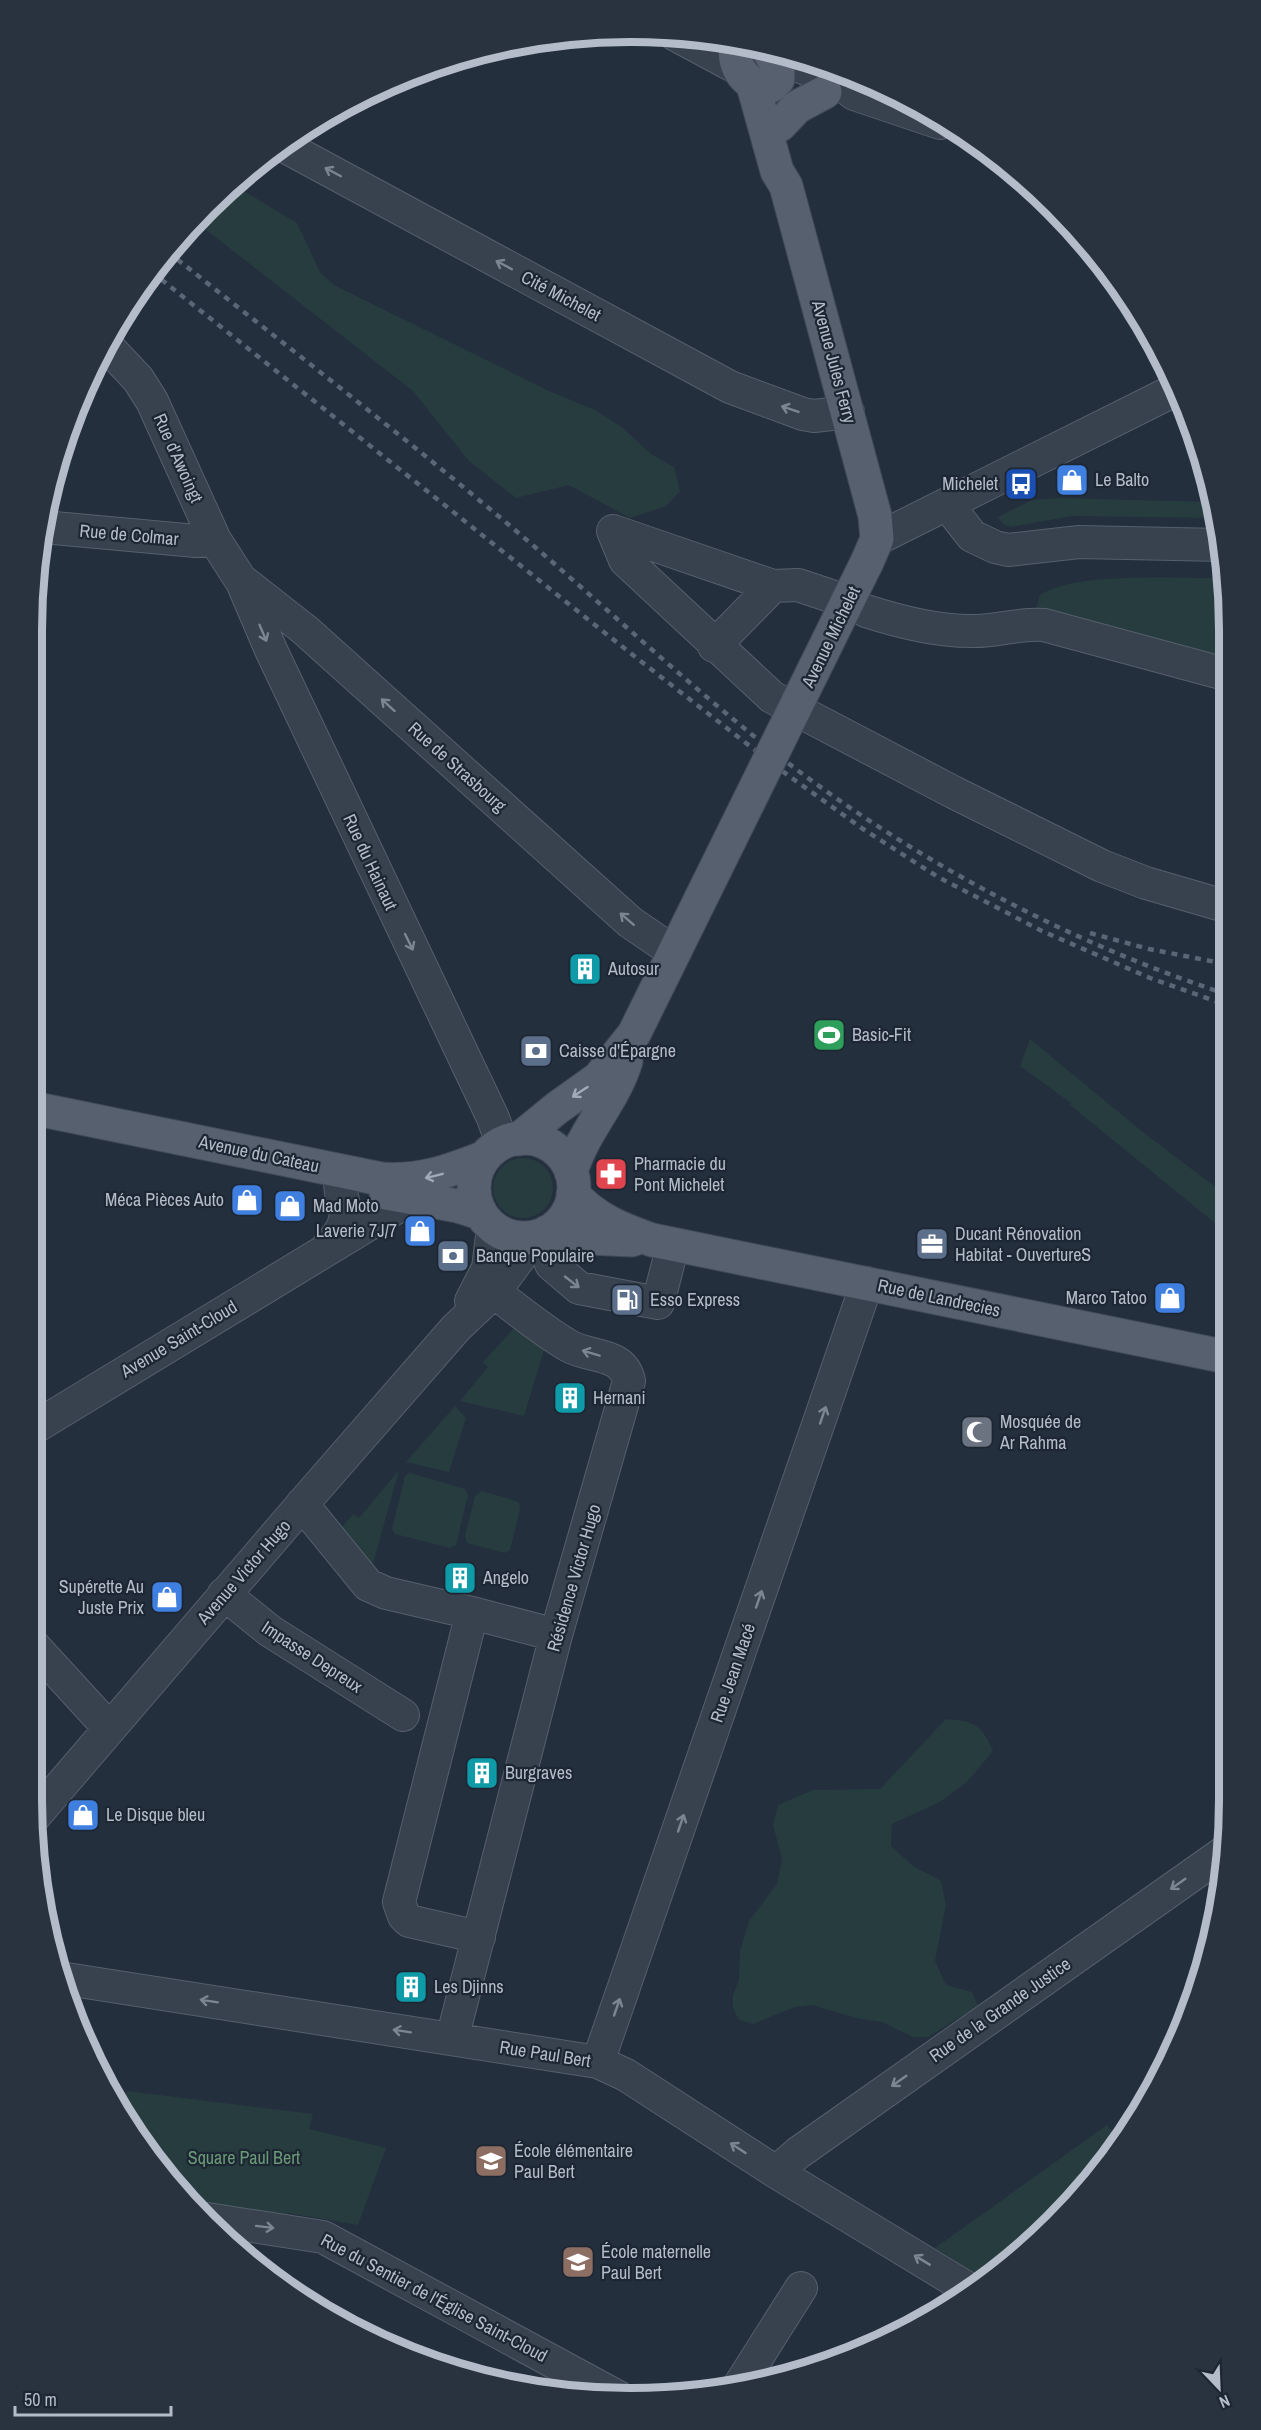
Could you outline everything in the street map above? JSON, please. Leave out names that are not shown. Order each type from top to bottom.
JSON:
[{"type":"main road","name":"Avenue Jules Ferry","points":[[753,61],[780,125],[788,168],[786,186]]},
{"type":"main road","name":"Avenue Jules Ferry","points":[[753,61],[774,161],[780,178],[786,186],[875,516],[872,551]]},
{"type":"main road","points":[[780,125],[797,107],[839,93]]},
{"type":"main road","name":"Avenue Michelet","points":[[572,1183],[582,1141],[619,1082],[634,1034],[872,551]]},
{"type":"main road","name":"Avenue Michelet","points":[[502,1147],[599,1078],[634,1034]]},
{"type":"main road","name":"Avenue du Cateau","points":[[42,1110],[340,1177],[412,1198],[458,1206],[487,1221]]},
{"type":"main road","name":"Avenue du Cateau","points":[[42,1127],[340,1177],[381,1179],[410,1180],[449,1172],[502,1147]]},
{"type":"main road","points":[[538,1141],[550,1146],[564,1160],[572,1183],[563,1219],[541,1235],[515,1237],[487,1221],[475,1199],[476,1173],[502,1147],[538,1141]]},
{"type":"main road","name":"Rue de Landrecies","points":[[572,1183],[606,1222],[662,1242],[1219,1355]]},
{"type":"main road","name":"Rue de Landrecies","points":[[541,1235],[662,1242]]},
{"type":"street","points":[[721,49],[839,93],[914,115]]},
{"type":"street","name":"Cité Michelet","points":[[291,150],[730,387],[803,414],[814,416],[848,412]]},
{"type":"street","name":"Rue d'Awoingt","points":[[113,352],[138,379],[152,401],[215,540],[240,579]]},
{"type":"street","points":[[872,551],[947,504],[1169,393]]},
{"type":"street","points":[[947,504],[972,536],[995,547],[1008,550],[1079,542],[1212,544]]},
{"type":"street","name":"Rue de Colmar","points":[[51,529],[196,541],[215,540]]},
{"type":"street","points":[[831,596],[798,585],[773,586],[613,531],[625,560],[714,646],[772,697],[953,792],[1102,866],[1146,883],[1219,904]]},
{"type":"street","name":"Rue de Strasbourg","points":[[240,579],[305,630],[630,922],[652,938],[676,950]]},
{"type":"street","name":"Rue du Hainaut","points":[[240,579],[502,1147]]},
{"type":"street","points":[[714,646],[773,586]]},
{"type":"street","points":[[866,611],[926,626],[963,631],[1044,625],[1219,672]]},
{"type":"street","name":"Avenue Saint-Cloud","points":[[326,1249],[339,1235],[345,1222],[346,1207],[340,1177]]},
{"type":"street","name":"Avenue Saint-Cloud","points":[[42,1423],[326,1249],[362,1231],[412,1198]]},
{"type":"street","name":"Avenue Victor Hugo","points":[[456,1328],[488,1268],[487,1221]]},
{"type":"street","points":[[541,1235],[550,1264],[579,1288],[658,1303],[662,1242]]},
{"type":"street","name":"Avenue Victor Hugo","points":[[42,1807],[302,1504],[456,1328],[494,1292],[541,1235]]},
{"type":"street","name":"Rue Jean Macé","points":[[598,2062],[867,1283]]},
{"type":"street","name":"Résidence Victor Hugo","points":[[452,2039],[556,1635],[629,1388],[628,1374],[616,1361],[570,1347],[494,1292]]},
{"type":"street","points":[[302,1504],[368,1585],[386,1593],[556,1635]]},
{"type":"street","name":"Impasse Depreux","points":[[224,1594],[270,1631],[403,1715]]},
{"type":"street","points":[[472,1613],[399,1902],[404,1916],[409,1921],[479,1937]]},
{"type":"street","points":[[42,1655],[109,1728]]},
{"type":"street","name":"Rue de la Grande Justice","points":[[776,2172],[798,2152],[1216,1858]]},
{"type":"street","name":"Rue Paul Bert","points":[[70,1980],[598,2062],[626,2075],[776,2172],[962,2285]]},
{"type":"street","name":"Rue du Sentier de l'Église Saint-Cloud","points":[[219,2221],[309,2233],[329,2239],[600,2387]]},
{"type":"street","points":[[745,2377],[801,2288]]},
{"type":"green space","points":[[241,189],[297,223],[320,272],[334,285],[549,391],[595,410],[623,428],[651,454],[674,467],[680,491],[666,506],[630,518],[569,485],[516,498],[469,461],[413,391],[202,227]]},
{"type":"green space","points":[[1058,498],[1205,502],[1208,518],[1072,516],[1010,527],[1002,523],[998,517],[1032,500]]},
{"type":"green space","points":[[1217,578],[1219,666],[1034,617],[1040,595],[1056,587],[1102,579]]},
{"type":"green space","points":[[1030,1039],[1144,1133],[1219,1190],[1219,1226],[1070,1105],[1071,1103],[1020,1066]]},
{"type":"green space","points":[[517,1158],[529,1158],[545,1166],[551,1176],[553,1188],[551,1200],[545,1210],[529,1218],[517,1218],[501,1210],[493,1194],[493,1182],[501,1166]]},
{"type":"green space","points":[[514,1328],[544,1350],[524,1416],[460,1401],[488,1367],[483,1362]]},
{"type":"green space","points":[[455,1406],[466,1418],[449,1472],[406,1462]]},
{"type":"green space","points":[[399,1470],[372,1567],[361,1556],[342,1527],[353,1514],[359,1518]]},
{"type":"green space","points":[[410,1473],[465,1489],[468,1495],[456,1545],[450,1548],[395,1534],[392,1529],[405,1476]]},
{"type":"green space","points":[[482,1491],[519,1502],[520,1509],[510,1550],[505,1553],[467,1543],[465,1536],[475,1496]]},
{"type":"green space","points":[[946,1719],[964,1721],[976,1726],[985,1735],[993,1751],[967,1782],[940,1802],[892,1824],[891,1846],[913,1866],[941,1881],[946,1905],[935,1961],[946,1985],[972,1992],[978,2006],[928,2037],[913,2037],[882,2022],[856,2018],[812,2005],[795,2007],[753,2024],[739,2020],[733,2008],[733,1995],[739,1980],[740,1951],[749,1921],[777,1884],[782,1859],[773,1825],[778,1805],[813,1790],[880,1789]]},
{"type":"green space","name":"Square Paul Bert","points":[[127,2091],[313,2114],[309,2129],[386,2148],[358,2225],[288,2213],[286,2218],[204,2205],[164,2158],[124,2099]]},
{"type":"green space","points":[[1107,2125],[1114,2134],[1073,2188],[1047,2216],[1019,2242],[977,2274],[935,2248]]},
{"type":"railway","points":[[175,258],[515,530],[718,707],[788,763],[838,799],[889,834],[943,866],[1053,925],[1110,950],[1219,991]]},
{"type":"railway","points":[[160,278],[629,652],[778,768],[863,829],[938,877],[1042,931],[1150,978],[1219,1003]]},
{"type":"railway","points":[[1090,933],[1149,949],[1219,963]]},
{"type":"place","name":"Le Balto","points":[[1072,480]]},
{"type":"place","name":"Michelet","points":[[1021,484]]},
{"type":"place","name":"Autosur","points":[[585,969]]},
{"type":"place","name":"Basic-Fit","points":[[829,1035]]},
{"type":"place","name":"Caisse d'Épargne","points":[[536,1051]]},
{"type":"place","name":"Pharmacie du Pont Michelet","points":[[611,1174]]},
{"type":"place","name":"Méca Pièces Auto","points":[[247,1200]]},
{"type":"place","name":"Mad Moto","points":[[290,1206]]},
{"type":"place","name":"Laverie 7J/7","points":[[420,1231]]},
{"type":"place","name":"Ducant Rénovation Habitat - OuvertureS","points":[[932,1244]]},
{"type":"place","name":"Banque Populaire","points":[[453,1256]]},
{"type":"place","name":"Marco Tatoo","points":[[1170,1298]]},
{"type":"place","name":"Esso Express","points":[[627,1300]]},
{"type":"place","name":"Hernani","points":[[570,1398]]},
{"type":"place","name":"Mosquée de Ar Rahma","points":[[977,1432]]},
{"type":"place","name":"Angelo","points":[[460,1578]]},
{"type":"place","name":"Supérette Au Juste Prix","points":[[167,1597]]},
{"type":"place","name":"Burgraves","points":[[482,1773]]},
{"type":"place","name":"Le Disque bleu","points":[[83,1815]]},
{"type":"place","name":"Les Djinns","points":[[411,1987]]},
{"type":"place","name":"École élémentaire Paul Bert","points":[[491,2161]]},
{"type":"place","name":"École maternelle Paul Bert","points":[[578,2262]]}]
